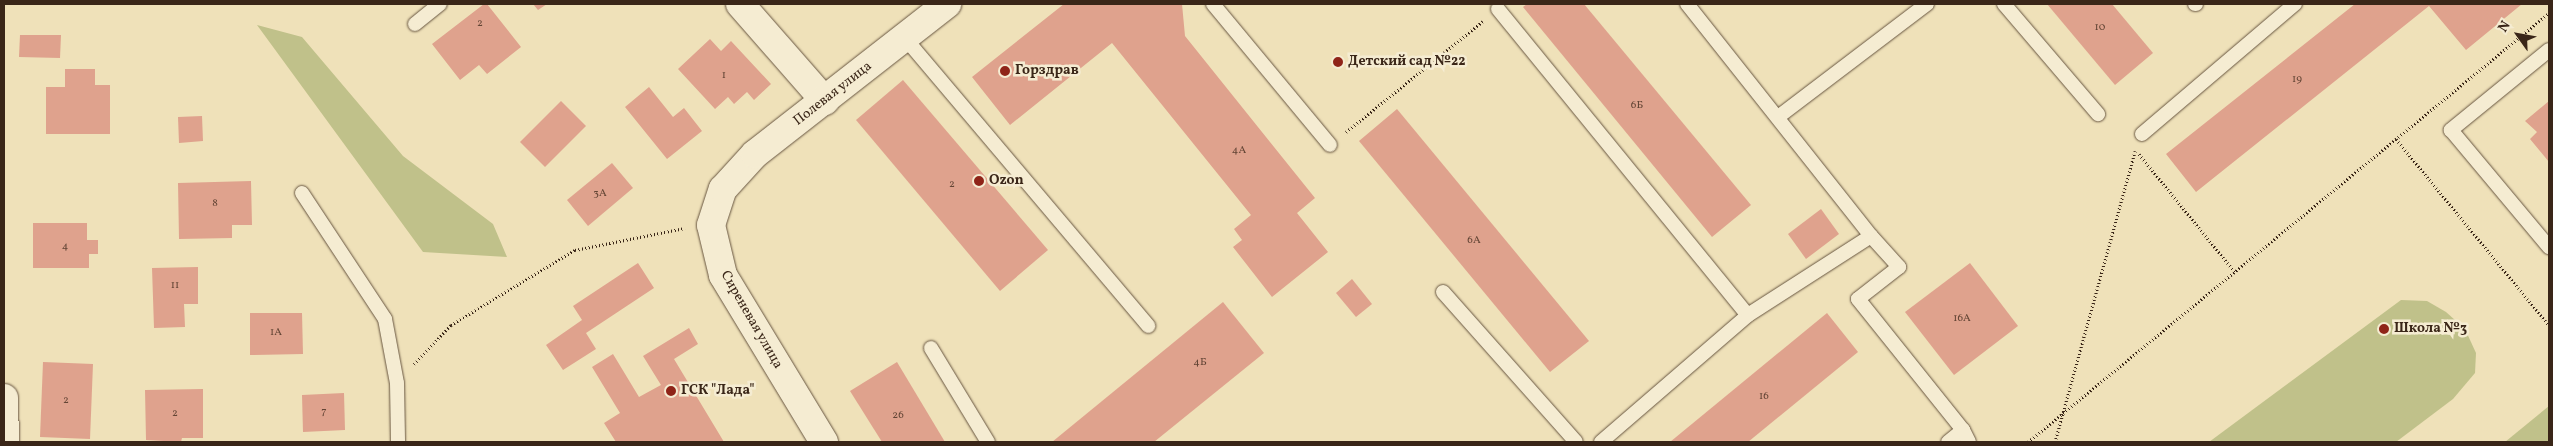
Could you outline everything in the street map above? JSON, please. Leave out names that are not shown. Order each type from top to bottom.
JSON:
[{"type":"street","points":[[740,4],[825,101]]},
{"type":"street","name":"Полевая улица","points":[[711,225],[723,189],[755,154],[947,4]]},
{"type":"street","name":"Сиреневая улица","points":[[711,225],[723,275],[824,442]]},
{"type":"street","points":[[4,398],[5,442]]},
{"type":"lane","points":[[415,24],[440,4]]},
{"type":"lane","points":[[1214,4],[1330,145]]},
{"type":"lane","points":[[1687,4],[1871,236],[1899,267],[1858,299],[1966,436],[1948,442]]},
{"type":"lane","points":[[1778,117],[1928,4]]},
{"type":"lane","points":[[2004,4],[2098,114]]},
{"type":"lane","points":[[2142,134],[2295,4]]},
{"type":"lane","points":[[1498,9],[1748,315]]},
{"type":"lane","points":[[905,38],[1148,326]]},
{"type":"lane","points":[[2549,50],[2451,130],[2549,247]]},
{"type":"lane","points":[[302,193],[385,319],[397,383],[398,442]]},
{"type":"lane","points":[[1601,442],[1748,315],[1871,236]]},
{"type":"lane","points":[[1443,292],[1576,442]]},
{"type":"lane","points":[[931,348],[988,442]]},
{"type":"path","points":[[1330,145],[1498,9]]},
{"type":"path","points":[[2028,442],[2549,13]]},
{"type":"path","points":[[2055,442],[2060,416],[2142,134]]},
{"type":"path","points":[[2396,139],[2549,325]]},
{"type":"path","points":[[2136,150],[2235,272]]},
{"type":"path","points":[[397,383],[451,324],[575,250],[666,230],[711,225]]},
{"type":"green space","points":[[257,25],[302,37],[403,156],[493,224],[507,257],[423,252]]},
{"type":"green space","points":[[2401,300],[2427,301],[2446,312],[2465,329],[2476,353],[2475,373],[2453,399],[2396,442],[2209,442]]},
{"type":"green space","points":[[2549,406],[2549,442],[2505,442]]},
{"type":"building","points":[[484,4],[487,4],[521,47],[487,74],[479,65],[460,80],[432,44]]},
{"type":"building","points":[[533,4],[547,4],[538,10]]},
{"type":"building","points":[[1064,4],[1182,4],[1185,36],[1315,198],[1297,213],[1328,252],[1272,297],[1233,247],[1242,240],[1234,229],[1251,215],[1112,43],[1010,125],[972,77]]},
{"type":"building","points":[[1527,4],[1584,4],[1751,205],[1712,237],[1523,7]]},
{"type":"building","points":[[2047,4],[2112,4],[2153,53],[2115,85]]},
{"type":"building","points":[[2355,4],[2522,4],[2466,50],[2429,6],[2196,192],[2166,154]]},
{"type":"building","points":[[20,35],[61,35],[60,58],[19,57]]},
{"type":"building","points":[[710,39],[721,51],[731,41],[771,84],[754,100],[747,92],[734,104],[728,97],[715,109],[678,69]]},
{"type":"building","points":[[65,69],[95,69],[95,85],[110,85],[110,134],[46,134],[46,87],[65,87]]},
{"type":"building","points":[[903,80],[1048,250],[1000,291],[856,120]]},
{"type":"building","points":[[649,87],[673,117],[684,108],[702,131],[667,159],[625,107]]},
{"type":"building","points":[[561,101],[586,126],[545,167],[520,142]]},
{"type":"building","points":[[2549,101],[2549,162],[2530,139],[2537,132],[2525,121]]},
{"type":"building","points":[[1397,109],[1589,341],[1550,372],[1359,141]]},
{"type":"building","points":[[202,116],[203,141],[179,143],[178,117]]},
{"type":"building","points":[[612,163],[633,188],[588,226],[567,200]]},
{"type":"building","points":[[251,181],[252,225],[232,225],[232,238],[179,239],[178,183]]},
{"type":"building","points":[[1821,209],[1839,234],[1806,259],[1788,234]]},
{"type":"building","points":[[33,223],[87,223],[87,240],[98,240],[98,254],[89,254],[89,268],[33,268]]},
{"type":"building","points":[[638,263],[654,288],[586,333],[596,349],[563,370],[546,345],[582,320],[573,306]]},
{"type":"building","points":[[1970,263],[2018,326],[1954,375],[1905,312]]},
{"type":"building","points":[[198,267],[198,304],[184,304],[185,327],[154,328],[152,268]]},
{"type":"building","points":[[1352,279],[1372,304],[1356,317],[1336,293]]},
{"type":"building","points":[[1223,302],[1264,353],[1154,442],[1052,442]]},
{"type":"building","points":[[250,313],[302,313],[303,354],[250,355]]},
{"type":"building","points":[[1827,313],[1858,352],[1748,442],[1670,442]]},
{"type":"building","name":"ГСК \"Лада\"","points":[[689,328],[698,344],[674,359],[724,442],[616,442],[604,423],[620,413],[592,367],[613,354],[639,397],[661,385],[643,356]]},
{"type":"building","points":[[43,362],[93,364],[90,439],[40,437]]},
{"type":"building","points":[[897,362],[945,442],[882,442],[850,391]]},
{"type":"building","points":[[203,389],[203,438],[182,438],[181,442],[146,440],[145,390]]},
{"type":"building","points":[[344,393],[345,430],[303,432],[302,395]]},
{"type":"place","name":"Детский сад №22","points":[[1338,62]]},
{"type":"place","name":"Горздрав","points":[[1005,71]]},
{"type":"place","name":"Ozon","points":[[979,181]]},
{"type":"place","name":"Школа №3","points":[[2384,329]]},
{"type":"place","name":"ГСК \"Лада\"","points":[[671,391]]}]
